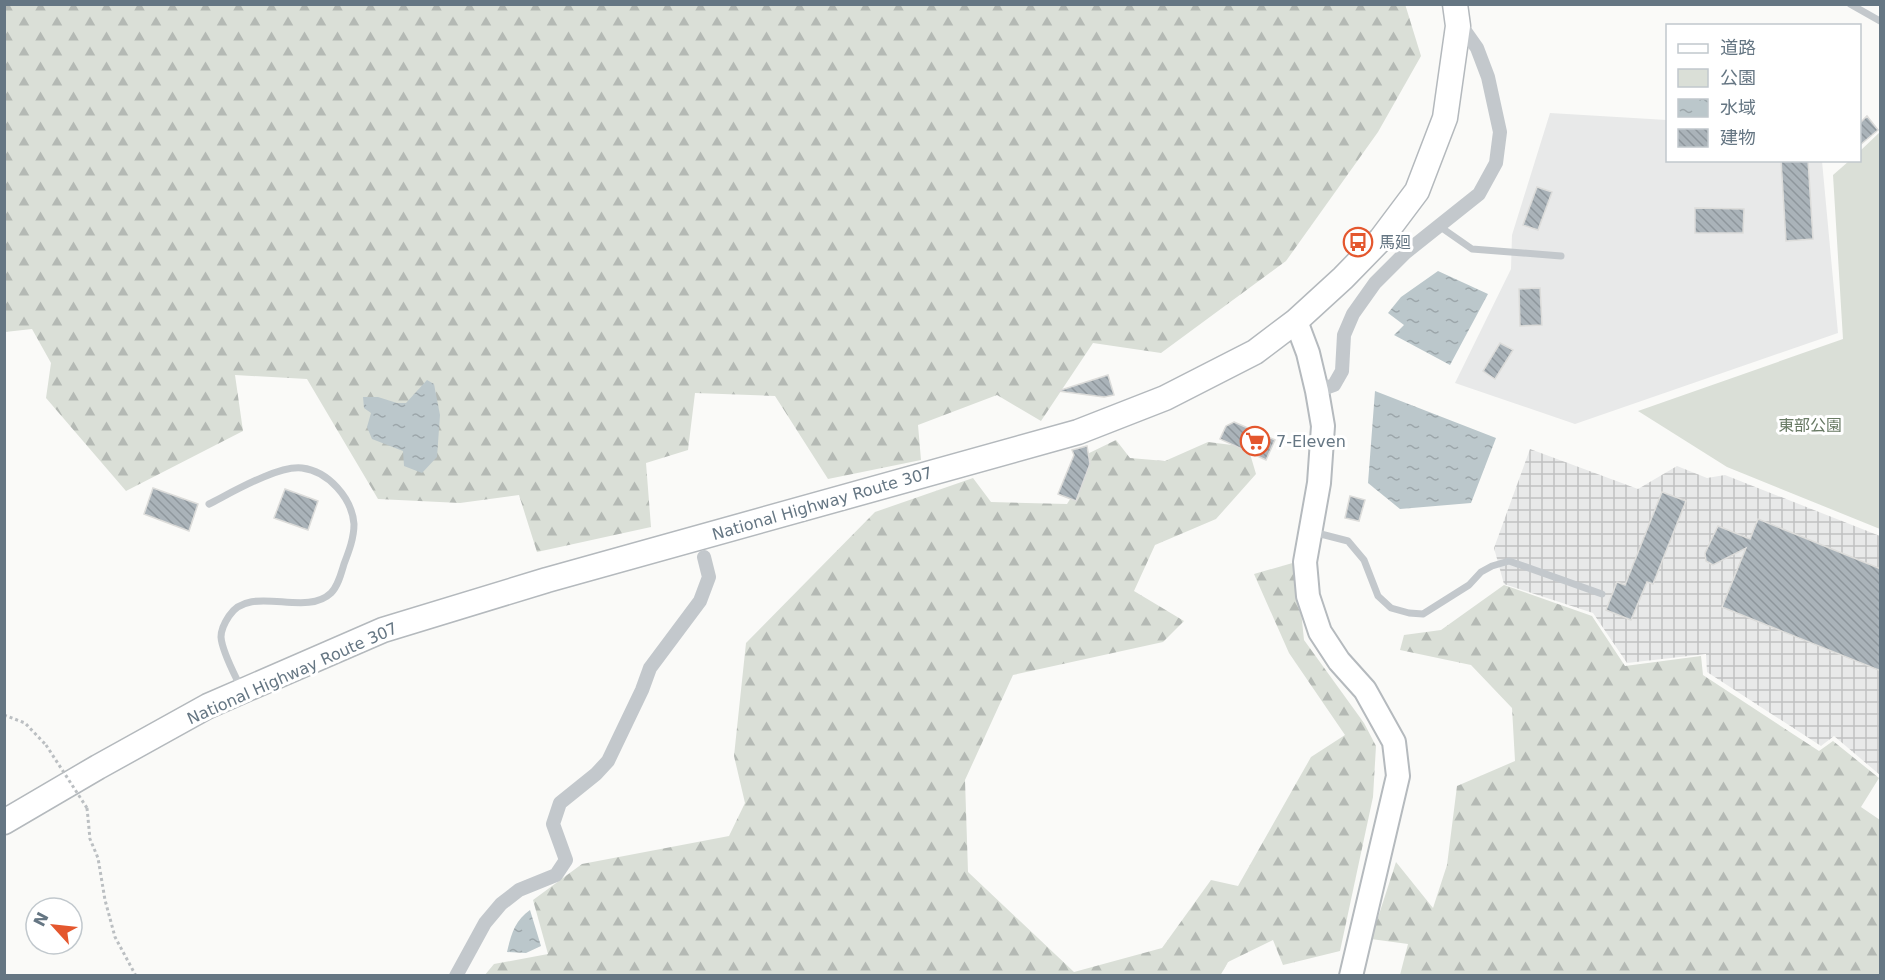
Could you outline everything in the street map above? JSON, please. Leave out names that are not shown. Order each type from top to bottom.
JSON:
[{"type":"highway","name":"National Highway Route 307","points":[[4,822],[208,706],[383,630],[547,580],[1078,432],[1165,398],[1255,352],[1296,321],[1343,278],[1381,239],[1417,191],[1444,118],[1457,15]]},
{"type":"main road","points":[[1296,321],[1308,353],[1323,426],[1319,483],[1305,562],[1308,596],[1320,632],[1339,661],[1365,690],[1383,720],[1394,742],[1398,776],[1351,975]]},
{"type":"street","points":[[1317,392],[1334,385],[1342,371],[1344,335],[1353,314],[1375,283],[1405,253],[1479,194],[1496,163],[1500,132],[1497,113],[1477,48],[1457,15]]},
{"type":"street","points":[[456,975],[485,923],[501,904],[519,890],[556,875],[566,860],[553,824],[560,803],[596,774],[608,761],[650,668],[700,601],[709,577],[704,556]]},
{"type":"lane","points":[[1850,4],[1881,21]]},
{"type":"lane","points":[[1439,226],[1472,249],[1561,256]]},
{"type":"lane","points":[[209,504],[280,470],[301,467],[321,474],[342,494],[350,506],[354,524],[353,539],[339,580],[332,592],[319,602],[256,601],[239,606],[230,613],[221,637],[242,691]]},
{"type":"lane","points":[[1310,531],[1348,541],[1364,560],[1378,596],[1392,608],[1408,613],[1423,614],[1469,585],[1481,572],[1509,561],[1602,594]]},
{"type":"path","points":[[4,715],[25,723],[46,746],[87,808],[90,840],[98,858],[107,909],[115,937],[136,975]]},
{"type":"shaded area","points":[[1550,113],[1666,120],[1666,162],[1822,162],[1838,333],[1575,424],[1455,383],[1511,269],[1512,235]]},
{"type":"shaded area","points":[[1530,449],[1638,489],[1677,466],[1707,478],[1725,475],[1880,536],[1880,775],[1834,736],[1821,746],[1707,672],[1706,654],[1627,663],[1593,613],[1504,584],[1494,548]]},
{"type":"green space","points":[[1405,4],[1421,56],[1378,132],[1286,261],[1161,353],[1093,343],[1041,421],[997,395],[918,425],[921,460],[828,479],[775,396],[695,393],[688,450],[646,463],[651,527],[537,552],[519,495],[460,503],[378,499],[307,379],[235,375],[243,431],[126,491],[46,398],[51,363],[32,329],[5,332],[4,5]]},
{"type":"green space","name":"東部公園","points":[[1880,132],[1880,529],[1727,467],[1638,411],[1843,339],[1833,175],[1848,162],[1861,162],[1861,150]]},
{"type":"green space","points":[[1116,440],[1130,458],[1165,461],[1208,442],[1248,447],[1256,474],[1216,519],[1155,545],[1134,591],[1184,621],[1163,642],[1013,675],[965,780],[968,872],[1074,972],[1162,948],[1211,880],[1238,886],[1311,757],[1345,735],[1289,653],[1254,574],[1296,562],[1304,640],[1364,723],[1376,746],[1373,797],[1340,951],[1283,965],[1273,940],[1228,962],[1220,976],[484,976],[494,964],[548,954],[533,900],[582,864],[729,836],[745,803],[734,756],[746,643],[875,512],[973,478],[991,502],[1067,504],[1086,474],[1079,458]]},
{"type":"green space","points":[[1504,585],[1592,616],[1625,666],[1701,656],[1703,675],[1819,751],[1833,741],[1879,778],[1861,807],[1880,820],[1880,975],[1400,975],[1408,944],[1371,939],[1396,862],[1433,908],[1447,865],[1457,786],[1515,761],[1512,708],[1471,665],[1400,650],[1404,635],[1441,630]]},
{"type":"water","points":[[1438,271],[1488,294],[1450,365],[1394,335],[1404,325],[1388,313],[1401,297]]},
{"type":"water","points":[[427,380],[434,384],[440,415],[437,457],[422,473],[404,466],[403,451],[372,439],[367,427],[371,413],[364,408],[363,397],[378,397],[397,403],[406,403]]},
{"type":"water","points":[[1375,391],[1496,438],[1471,503],[1400,509],[1368,483]]},
{"type":"water","points":[[530,910],[541,946],[526,953],[507,952],[517,923]]},
{"type":"building","points":[[1867,116],[1878,130],[1861,144],[1861,122]]},
{"type":"building","points":[[1781,162],[1808,162],[1813,239],[1786,241]]},
{"type":"building","points":[[1537,187],[1552,192],[1538,230],[1523,225]]},
{"type":"building","points":[[1695,208],[1744,209],[1743,233],[1695,233]]},
{"type":"building","points":[[1540,288],[1542,325],[1520,326],[1519,289]]},
{"type":"building","points":[[1500,343],[1513,350],[1495,379],[1483,371]]},
{"type":"building","points":[[1108,375],[1114,395],[1104,397],[1058,391]]},
{"type":"building","points":[[1234,422],[1275,440],[1266,460],[1220,439],[1226,426]]},
{"type":"building","points":[[1087,446],[1090,464],[1076,501],[1058,494],[1074,455],[1072,450]]},
{"type":"building","points":[[153,488],[198,504],[189,531],[144,514]]},
{"type":"building","points":[[285,489],[318,501],[308,530],[274,518]]},
{"type":"building","points":[[1662,492],[1686,501],[1653,584],[1647,582],[1631,620],[1606,610],[1617,582],[1625,585]]},
{"type":"building","points":[[1350,496],[1365,500],[1359,521],[1345,518]]},
{"type":"building","points":[[1758,519],[1881,569],[1881,671],[1722,607],[1746,548],[1713,565],[1706,561],[1705,553],[1718,526],[1750,539]]},
{"type":"place","name":"馬廻","points":[[1358,242]]},
{"type":"place","name":"7-Eleven","points":[[1255,441]]}]
